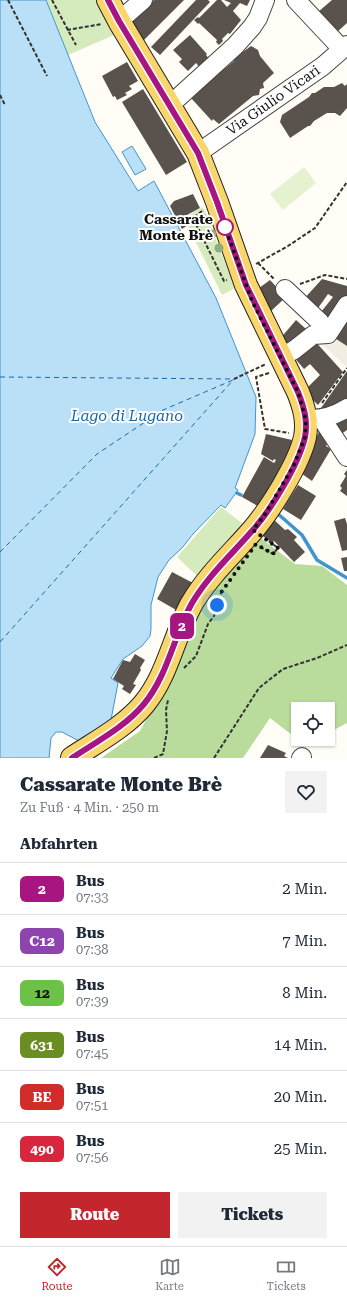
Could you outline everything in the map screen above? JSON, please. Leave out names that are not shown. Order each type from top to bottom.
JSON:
[{"type":"main road","points":[[72,758],[130,719],[147,701],[160,677],[185,619],[202,588],[219,566],[254,537],[264,516],[294,465],[310,424],[298,392],[275,365],[198,153],[108,0]]},
{"type":"street","points":[[119,21],[143,0]]},
{"type":"street","points":[[170,105],[235,46],[258,18],[265,0]]},
{"type":"street","points":[[296,0],[344,47]]},
{"type":"street","name":"Via Giulio Vicari","points":[[198,153],[323,66],[344,47]]},
{"type":"street","points":[[285,289],[320,322]]},
{"type":"street","points":[[275,365],[313,334],[328,334],[347,305]]},
{"type":"street","points":[[347,408],[340,413],[310,424],[347,457]]},
{"type":"path","points":[[8,0],[47,76]]},
{"type":"path","points":[[52,0],[76,45]]},
{"type":"path","points":[[67,30],[119,21]]},
{"type":"path","points":[[0,95],[5,105]]},
{"type":"path","points":[[347,182],[316,228],[258,263],[285,289],[325,275],[347,279]]},
{"type":"path","points":[[193,218],[224,281]]},
{"type":"path","points":[[234,379],[275,365]]},
{"type":"path","points":[[275,365],[256,377],[265,428],[310,424],[347,368]]},
{"type":"path","points":[[254,537],[278,548],[273,554],[254,537]]},
{"type":"path","points":[[182,670],[196,656],[208,624],[214,616],[220,594],[224,589]]},
{"type":"path","points":[[214,758],[255,692],[265,683],[283,669],[317,658],[347,645]]},
{"type":"path","points":[[154,758],[163,754],[168,731],[166,710],[168,699]]},
{"type":"green space","points":[[46,0],[97,0],[114,35],[68,55]]},
{"type":"green space","points":[[304,167],[316,183],[283,210],[270,194]]},
{"type":"green space","points":[[203,207],[235,288],[222,295],[188,226],[193,223],[189,215]]},
{"type":"green space","points":[[221,507],[243,524],[197,576],[177,557]]},
{"type":"green space","points":[[258,536],[295,564],[322,566],[347,585],[347,723],[335,729],[335,702],[291,702],[291,734],[270,718],[243,758],[101,758],[140,731],[162,691],[193,621],[237,556]]},
{"type":"shaded area","points":[[328,333],[347,346],[347,368],[313,335]]},
{"type":"water","name":"Lago di Lugano","points":[[0,0],[46,0],[95,122],[138,191],[154,181],[216,298],[256,397],[255,434],[235,488],[238,490],[225,508],[221,505],[193,534],[182,548],[169,560],[158,577],[151,605],[150,636],[142,646],[123,659],[111,678],[118,683],[111,720],[79,741],[62,732],[56,732],[51,738],[49,758],[0,758]]},
{"type":"water","points":[[132,146],[146,169],[135,175],[122,152]]},
{"type":"building","points":[[154,0],[184,0],[143,41],[130,17],[143,12]]},
{"type":"building","points":[[196,0],[208,0],[210,2],[160,55],[151,47]]},
{"type":"building","points":[[217,0],[221,0],[227,7],[231,3],[224,0],[250,0],[247,6],[240,3],[233,11],[241,20],[230,34],[228,33],[222,39],[223,41],[219,45],[216,42],[217,40],[194,20],[198,17],[199,18]]},
{"type":"building","points":[[332,0],[347,0],[347,23],[336,33],[318,12]]},
{"type":"building","points":[[190,35],[207,54],[206,55],[211,61],[201,69],[196,63],[188,71],[179,62],[182,59],[173,50]]},
{"type":"building","points":[[251,46],[258,50],[260,56],[274,73],[263,83],[264,88],[260,89],[259,95],[253,96],[219,124],[213,119],[212,121],[191,98],[218,72],[234,61],[235,55],[240,54]]},
{"type":"building","points":[[127,62],[138,81],[129,86],[132,89],[125,93],[127,95],[117,100],[115,96],[113,97],[102,76]]},
{"type":"building","points":[[342,83],[345,86],[347,84],[347,108],[340,116],[335,113],[327,113],[314,121],[310,126],[290,138],[280,122],[282,115],[309,97],[312,93],[315,93],[324,87],[334,87]]},
{"type":"building","points":[[143,89],[187,162],[166,175],[122,102]]},
{"type":"building","points":[[193,194],[200,208],[187,215],[191,223],[182,229],[170,206],[174,201]]},
{"type":"building","points":[[322,279],[347,286],[347,298],[330,326],[317,317],[333,297],[328,294],[316,311],[303,300]]},
{"type":"building","points":[[270,280],[286,297],[270,312],[255,291]]},
{"type":"building","points":[[347,313],[347,346],[330,335]]},
{"type":"building","points":[[296,320],[306,329],[289,349],[279,340]]},
{"type":"building","points":[[312,338],[343,372],[318,405],[304,391],[320,375],[310,364],[304,369],[292,355]]},
{"type":"building","points":[[347,371],[347,401],[326,412],[321,408]]},
{"type":"building","points":[[347,417],[347,430],[337,437],[331,428]]},
{"type":"building","points":[[320,429],[331,436],[326,446],[331,449],[312,481],[298,471],[312,448]]},
{"type":"building","points":[[266,434],[292,440],[287,459],[261,508],[242,497],[264,457],[274,463],[276,460],[274,459],[273,461],[261,454]]},
{"type":"building","points":[[347,470],[347,496],[340,491],[342,488],[340,486],[346,476],[344,474]]},
{"type":"building","points":[[298,485],[316,496],[301,520],[283,509]]},
{"type":"building","points":[[271,517],[285,530],[288,529],[297,537],[294,540],[305,552],[294,562],[274,541],[272,543],[259,533]]},
{"type":"building","points":[[345,518],[347,524],[347,550],[342,551],[334,521]]},
{"type":"building","points":[[347,557],[347,571],[344,571],[341,558]]},
{"type":"building","points":[[172,572],[193,583],[178,611],[157,599]]},
{"type":"building","points":[[135,654],[145,660],[133,684],[136,685],[130,694],[122,689],[124,686],[113,679],[123,660],[130,662]]},
{"type":"building","points":[[268,745],[286,753],[284,756],[288,758],[260,758]]},
{"type":"waterway","points":[[237,493],[241,495]]},
{"type":"waterway","points":[[277,513],[302,535],[317,560],[347,578]]},
{"type":"ferry route","points":[[0,377],[234,379]]},
{"type":"ferry route","points":[[0,642],[234,379]]},
{"type":"ferry route","points":[[0,552],[97,454],[163,410],[233,380]]},
{"type":"bus line","name":"2","points":[[72,758],[130,719],[150,697],[192,604],[219,566],[264,516],[294,465],[305,437],[306,420],[298,392],[252,301],[207,174],[198,153],[108,0]]},
{"type":"place","name":"Cassarate Monte Brè","points":[[225,227]]},
{"type":"route","points":[[217,605],[220,594],[254,549],[256,544],[273,554],[278,548],[253,530],[264,516],[294,465],[305,437],[306,420],[298,392],[252,301],[225,227]]}]
